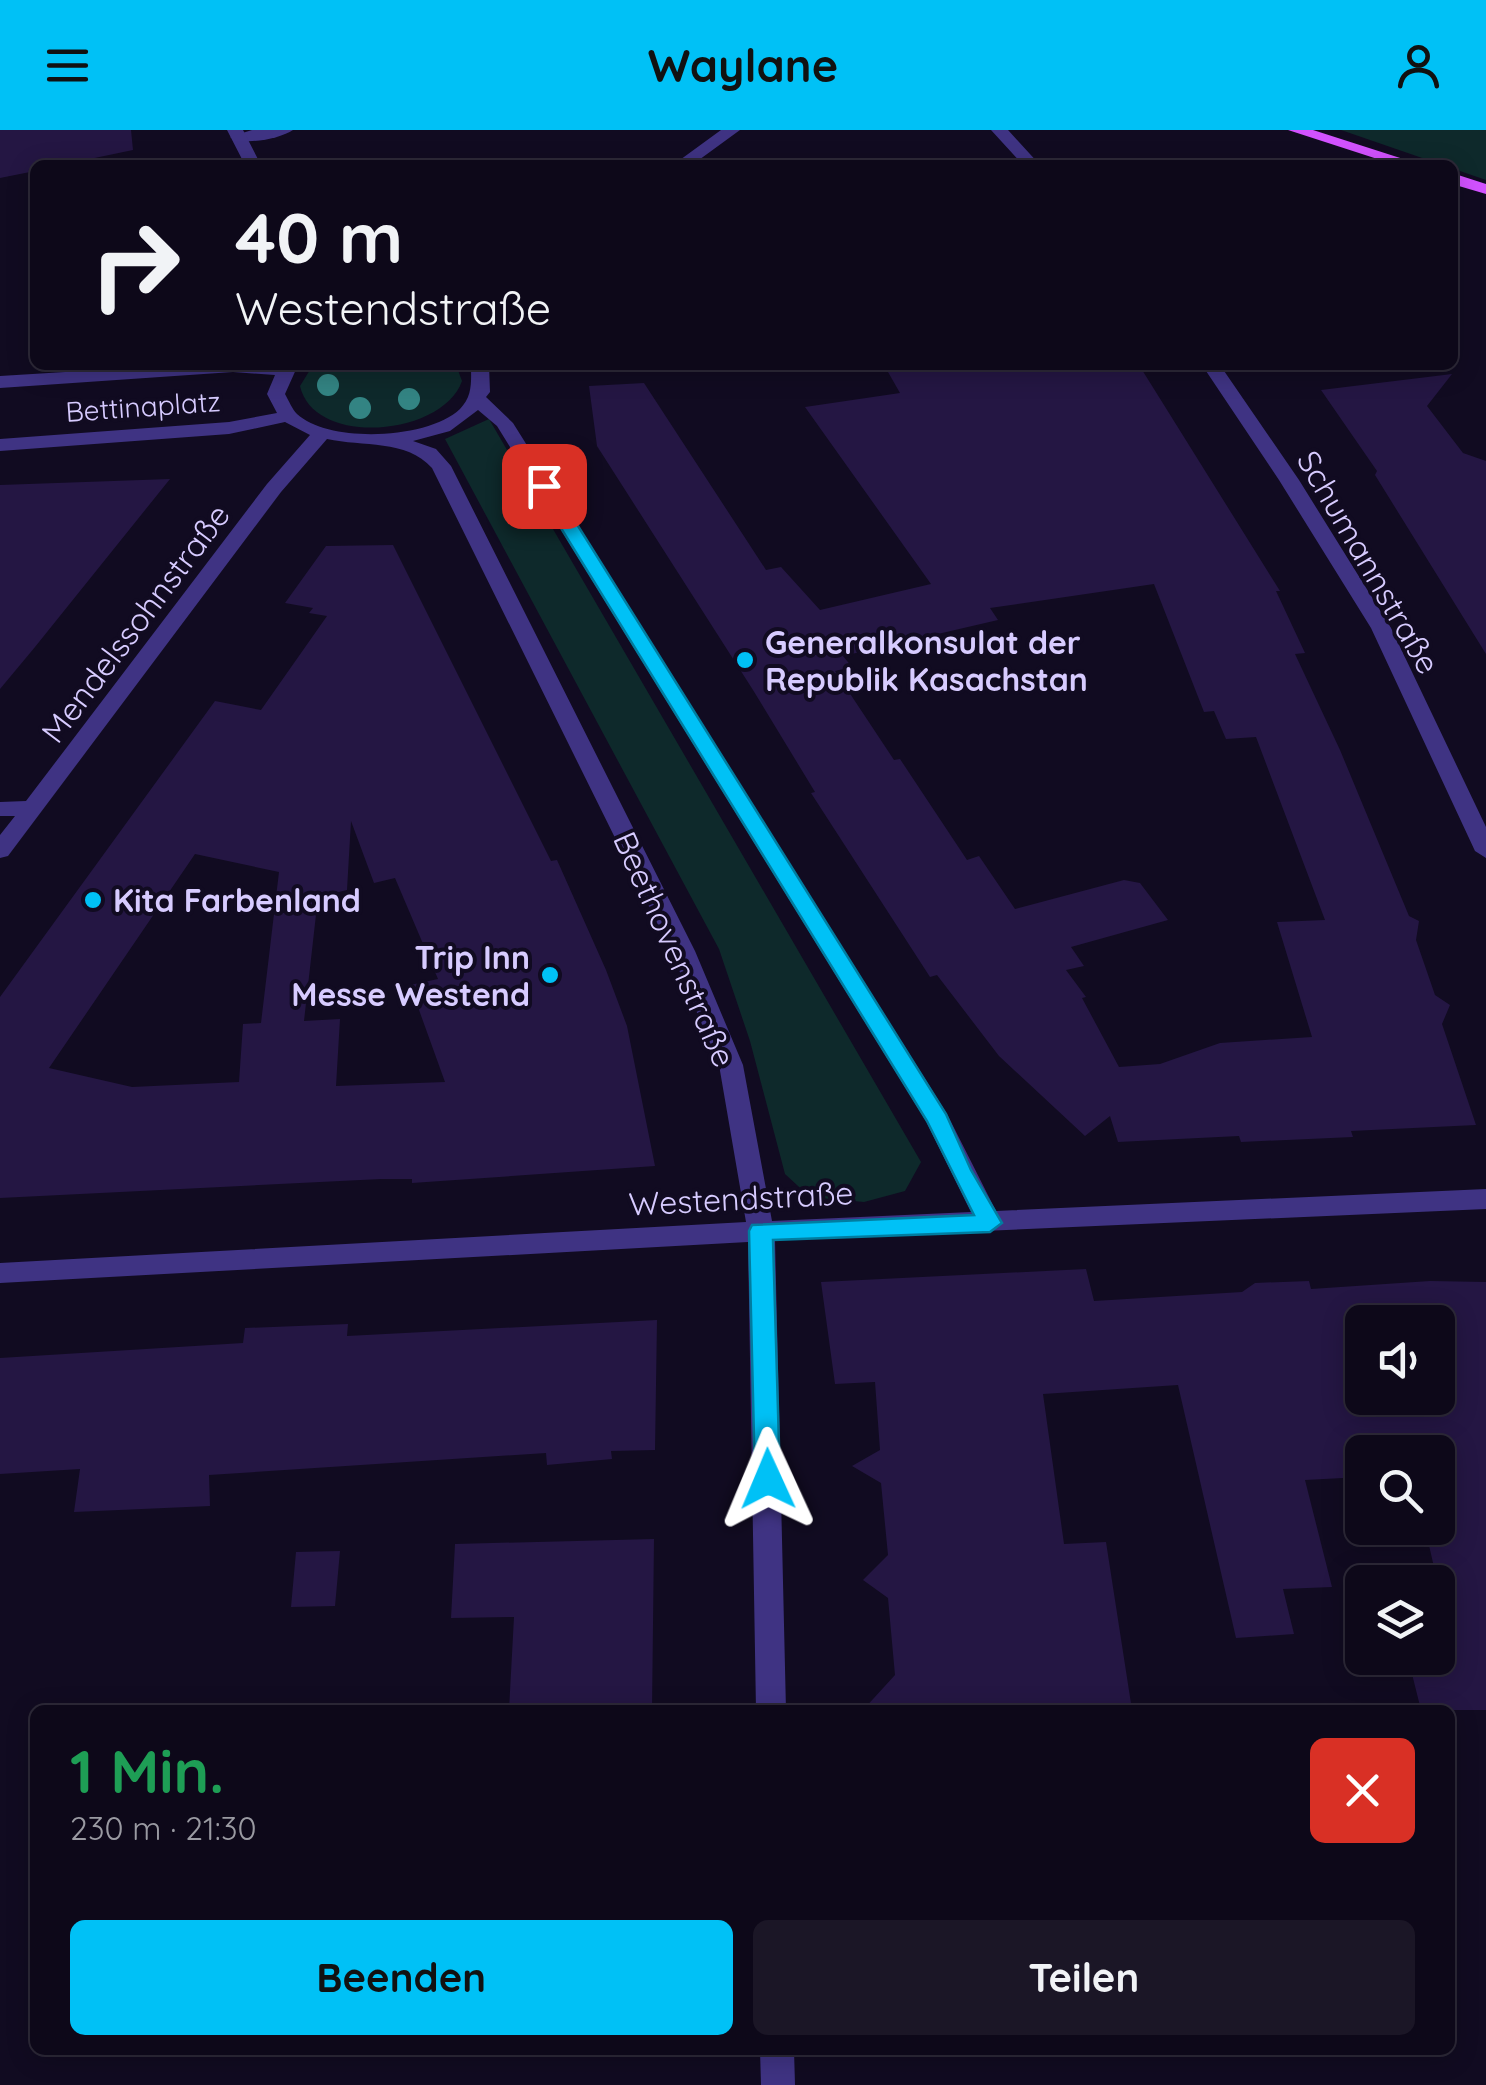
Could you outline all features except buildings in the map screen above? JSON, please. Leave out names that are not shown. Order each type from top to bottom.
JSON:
[{"type":"main road","points":[[1296,130],[1397,160]]},
{"type":"main road","points":[[1458,180],[1486,190]]},
{"type":"street","points":[[250,160],[237,134],[285,130]]},
{"type":"street","points":[[688,160],[732,130]]},
{"type":"street","points":[[998,130],[1027,160]]},
{"type":"street","name":"Bettinaplatz","points":[[0,382],[186,370]]},
{"type":"street","points":[[285,370],[276,394],[289,416],[322,434],[354,440],[390,440],[438,428],[458,418],[478,400],[485,382],[481,370]]},
{"type":"street","name":"Schumannstraße","points":[[1214,370],[1381,628],[1486,851]]},
{"type":"street","points":[[478,400],[504,424],[760,831],[938,1120],[960,1171],[990,1223]]},
{"type":"street","name":"Bettinaplatz","points":[[0,445],[230,428],[289,416]]},
{"type":"street","name":"Mendelssohnstraße","points":[[0,851],[274,488],[322,434]]},
{"type":"street","name":"Beethovenstraße","points":[[390,440],[429,453],[442,466],[683,951],[730,1065],[760,1231],[771,1705]]},
{"type":"street","points":[[0,808],[32,808]]},
{"type":"street","name":"Westendstraße","points":[[0,1273],[760,1231],[1486,1199]]},
{"type":"street","points":[[777,2055],[778,2085]]},
{"type":"green space","points":[[1341,130],[1486,130],[1486,180],[1458,170],[1458,160],[1428,160]]},
{"type":"green space","points":[[310,370],[458,370],[462,381],[450,400],[431,414],[379,427],[352,426],[329,419],[310,406],[300,386]]},
{"type":"green space","points":[[489,419],[921,1162],[905,1191],[864,1202],[810,1197],[785,1174],[750,1041],[719,949],[445,439]]},
{"type":"place","name":"Generalkonsulat der Republik Kasachstan","points":[[745,660]]},
{"type":"place","name":"Kita Farbenland","points":[[93,900]]},
{"type":"place","name":"Trip Inn Messe Westend","points":[[550,975]]},
{"type":"route","points":[[544,486],[938,1120],[960,1171],[990,1223],[760,1231],[768,1479]]}]
